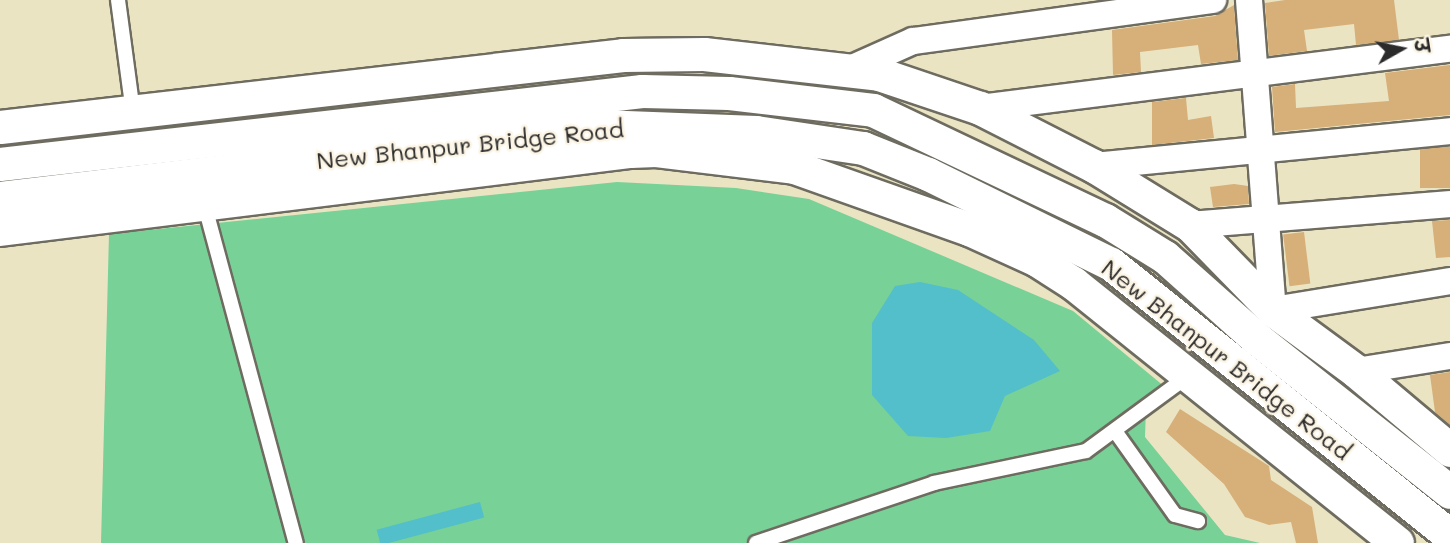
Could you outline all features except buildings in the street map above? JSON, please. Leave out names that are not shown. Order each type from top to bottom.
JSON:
[{"type":"street","points":[[849,69],[913,41],[1080,9],[1213,0]]},
{"type":"street","points":[[1249,0],[1264,153],[1273,310]]},
{"type":"street","points":[[980,108],[1450,48]]},
{"type":"street","points":[[0,127],[623,55],[704,54],[849,69],[911,82],[980,108],[1094,166],[1190,225],[1273,310],[1356,371],[1450,450]]},
{"type":"street","name":"New Bhanpur Bridge Road","points":[[0,164],[642,90],[729,93],[873,110],[1105,220],[1165,257],[1256,339],[1450,492]]},
{"type":"street","name":"New Bhanpur Bridge Road","points":[[0,198],[600,126],[756,132],[863,148],[928,174],[1111,264],[1450,536]]},
{"type":"street","points":[[1094,166],[1264,153],[1450,131]]},
{"type":"street","points":[[0,229],[630,151],[656,150],[794,167],[969,229],[1037,260],[1188,376],[1397,543]]},
{"type":"street","points":[[1190,225],[1267,222],[1450,204]]},
{"type":"street","points":[[1273,310],[1450,281]]},
{"type":"street","points":[[1356,371],[1450,356]]},
{"type":"lane","points":[[118,0],[134,112]]},
{"type":"lane","points":[[204,202],[296,543]]},
{"type":"lane","points":[[756,543],[934,484],[1067,458],[1115,431],[1188,376]]},
{"type":"lane","points":[[1115,431],[1175,515],[1198,521]]},
{"type":"green space","points":[[617,182],[736,188],[809,199],[1073,311],[1165,387],[1146,408],[1145,437],[1225,535],[1260,543],[101,543],[109,234]]},
{"type":"water","points":[[920,282],[958,290],[1034,340],[1060,371],[1005,396],[990,431],[946,438],[908,436],[872,395],[872,323],[895,286]]},
{"type":"water","points":[[480,502],[484,517],[389,543],[380,543],[377,530]]}]
